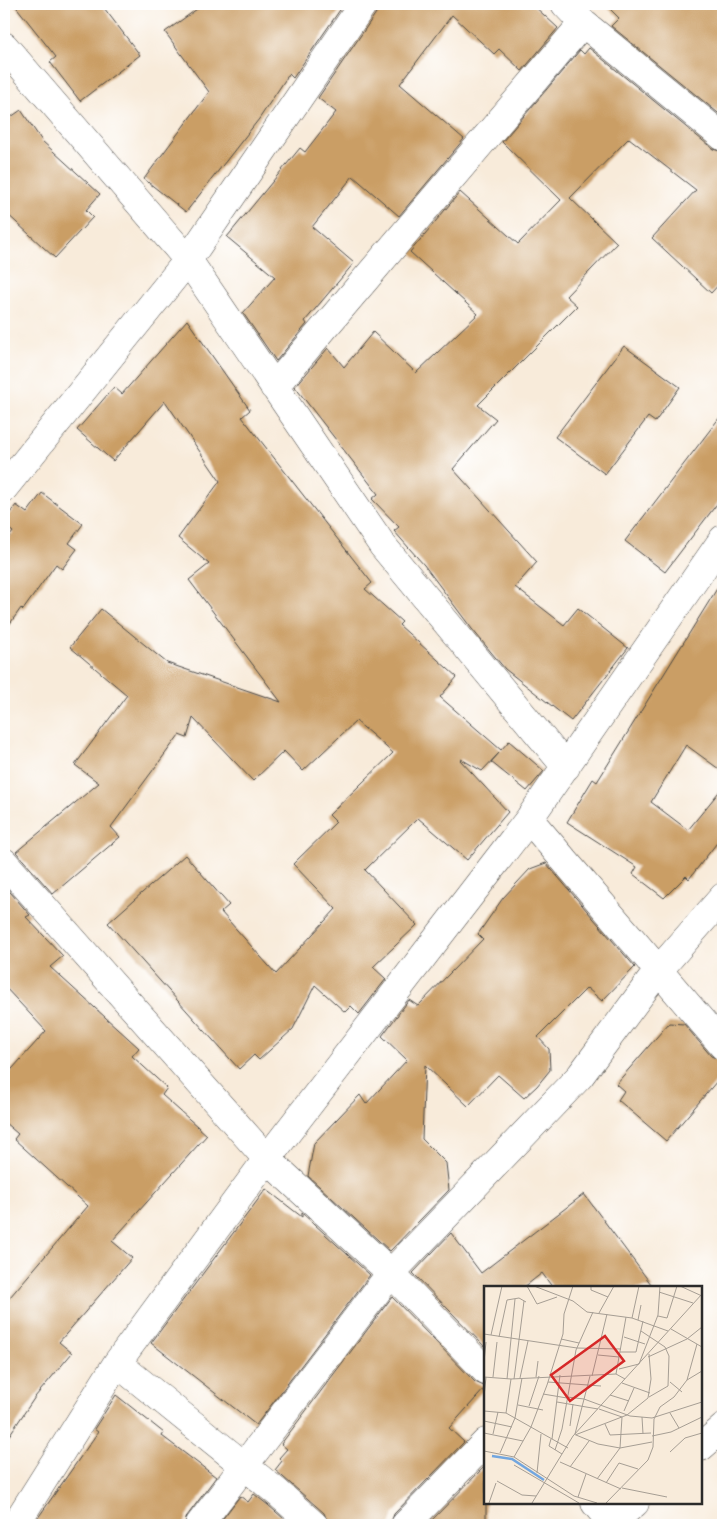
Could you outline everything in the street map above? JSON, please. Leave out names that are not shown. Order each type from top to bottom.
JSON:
[{"type":"street","points":[[4,488],[188,260],[363,4]]},
{"type":"street","points":[[274,386],[574,13],[723,137]]},
{"type":"street","points":[[4,46],[188,260],[383,546],[566,768]]},
{"type":"street","points":[[14,1525],[117,1362],[268,1159],[529,819],[723,540]]},
{"type":"street","points":[[529,819],[723,1046]]},
{"type":"street","points":[[4,862],[268,1159],[391,1273],[484,1369]]},
{"type":"street","points":[[199,1525],[391,1273],[580,1076],[658,970],[723,897]]},
{"type":"street","points":[[117,1362],[314,1525]]},
{"type":"street","points":[[702,1446],[723,1428]]},
{"type":"street","points":[[405,1525],[484,1444]]},
{"type":"street","points":[[606,1517],[633,1504]]},
{"type":"building","points":[[14,4],[101,4],[140,55],[80,101],[50,62],[56,57]]},
{"type":"building","points":[[204,4],[344,4],[293,78],[289,74],[259,119],[186,212],[144,179],[209,92],[165,32]]},
{"type":"building","points":[[378,4],[532,4],[558,28],[522,71],[499,49],[494,54],[452,15],[400,84],[464,139],[399,216],[353,176],[312,227],[354,263],[305,321],[307,324],[276,361],[243,313],[275,277],[227,237],[300,148],[305,152],[336,112],[318,98],[376,13]]},
{"type":"building","points":[[605,4],[715,4],[723,12],[723,117],[611,26],[619,18]]},
{"type":"building","points":[[589,48],[713,149],[723,152],[723,280],[711,293],[652,238],[696,190],[629,138],[570,198],[617,243],[566,296],[577,306],[478,405],[496,419],[453,469],[537,562],[515,587],[564,625],[578,608],[628,648],[571,721],[505,669],[424,565],[394,531],[399,527],[372,499],[378,494],[295,387],[328,348],[344,367],[373,332],[416,373],[478,314],[410,252],[460,192],[518,244],[561,200],[502,142],[580,50],[584,54]]},
{"type":"building","points":[[21,110],[42,141],[100,194],[86,210],[93,217],[55,258],[4,211],[4,122]]},
{"type":"building","points":[[187,320],[250,410],[242,417],[372,583],[365,589],[402,622],[399,625],[457,677],[440,697],[501,750],[509,741],[544,771],[527,791],[491,762],[499,753],[482,771],[461,759],[508,812],[467,860],[418,818],[365,870],[417,925],[373,967],[386,979],[359,1014],[351,1006],[345,1012],[315,985],[293,1029],[259,1060],[254,1055],[239,1069],[108,923],[185,855],[229,905],[221,912],[276,974],[336,909],[293,864],[336,822],[329,815],[393,753],[356,721],[303,771],[284,751],[253,781],[193,718],[187,738],[179,735],[111,827],[120,837],[53,894],[16,852],[99,783],[75,765],[127,695],[70,647],[101,609],[167,663],[281,702],[189,580],[209,564],[178,538],[220,481],[165,401],[113,461],[77,430],[114,387],[122,394]]},
{"type":"building","points":[[624,346],[680,387],[655,422],[648,417],[605,474],[555,437]]},
{"type":"building","points":[[723,413],[723,496],[665,572],[625,541]]},
{"type":"building","points":[[42,493],[83,524],[69,543],[77,549],[62,569],[56,564],[23,610],[21,608],[4,632],[4,544],[13,532],[4,525],[4,521],[16,505],[27,513]]},
{"type":"building","points":[[723,579],[723,772],[686,745],[651,802],[688,830],[723,787],[723,835],[689,879],[686,876],[664,898],[633,874],[637,867],[567,822],[593,779],[597,782]]},
{"type":"building","points":[[546,863],[635,967],[602,1001],[587,988],[538,1037],[549,1049],[550,1070],[524,1098],[498,1075],[468,1106],[425,1065],[422,1139],[446,1163],[449,1190],[390,1251],[308,1176],[314,1143],[360,1095],[366,1104],[407,1060],[382,1036],[409,1000],[418,1006],[483,939],[478,934],[503,898],[530,869]]},
{"type":"building","points":[[4,885],[30,915],[26,917],[63,956],[50,967],[139,1048],[132,1056],[167,1088],[162,1095],[207,1135],[112,1241],[132,1258],[59,1342],[72,1353],[35,1397],[4,1443],[4,1304],[88,1206],[14,1139],[18,1134],[4,1122],[4,1078],[46,1031],[4,986]]},
{"type":"building","points":[[669,1023],[684,1024],[711,1056],[723,1061],[723,1074],[666,1141],[618,1100],[624,1091],[616,1084]]},
{"type":"building","points":[[266,1189],[302,1217],[302,1213],[370,1275],[256,1425],[151,1343]]},
{"type":"building","points":[[584,1194],[653,1286],[552,1286],[542,1273],[526,1286],[484,1286],[484,1346],[413,1273],[451,1233],[481,1273]]},
{"type":"building","points":[[392,1297],[475,1382],[484,1386],[484,1389],[449,1428],[464,1442],[394,1514],[390,1525],[329,1525],[324,1513],[275,1470],[282,1461],[279,1458],[287,1449],[281,1444]]},
{"type":"building","points":[[116,1395],[164,1433],[162,1436],[216,1477],[187,1516],[184,1525],[33,1525],[98,1432],[94,1429]]},
{"type":"building","points":[[484,1467],[486,1525],[427,1525]]},
{"type":"building","points":[[254,1494],[291,1525],[218,1525],[240,1496],[248,1502]]}]
